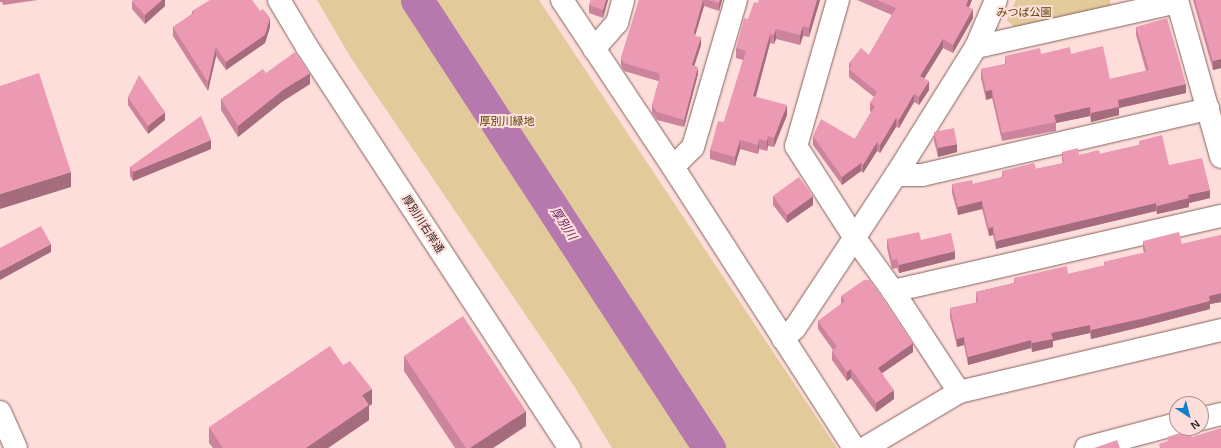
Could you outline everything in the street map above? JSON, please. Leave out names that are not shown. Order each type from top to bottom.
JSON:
[{"type":"street","name":"厚別川右岸通","points":[[279,0],[306,47],[569,448]]},
{"type":"street","points":[[562,0],[673,167],[854,448]]},
{"type":"street","points":[[594,49],[617,23],[623,0]]},
{"type":"street","points":[[673,167],[693,147],[736,0]]},
{"type":"street","points":[[838,0],[796,146],[856,240],[894,291],[960,392]]},
{"type":"street","points":[[783,339],[795,328],[856,240],[976,47],[996,0]]},
{"type":"street","points":[[976,47],[1177,1],[1221,157]]},
{"type":"street","points":[[896,175],[922,175],[1208,109]]},
{"type":"street","points":[[894,291],[1221,216]]},
{"type":"street","points":[[865,448],[960,392],[1221,330]]},
{"type":"street","points":[[0,412],[16,448]]},
{"type":"street","points":[[1209,417],[1221,414]]},
{"type":"street","points":[[1086,448],[1141,441],[1169,428]]},
{"type":"green space","name":"厚別川緑地","points":[[317,0],[539,0],[837,448],[612,448],[574,386],[351,58]]},
{"type":"green space","name":"みつば公園","points":[[1016,0],[1110,0],[1111,6],[1108,9],[1014,27],[1007,20]]},
{"type":"building","points":[[162,0],[145,15],[132,1]]},
{"type":"building","points":[[210,0],[252,0],[260,11],[263,9],[270,18],[265,35],[226,62],[216,47],[208,82],[173,27],[194,13],[192,11]]},
{"type":"building","points":[[591,0],[606,0],[603,10],[589,5]]},
{"type":"building","points":[[639,0],[703,0],[694,32],[695,36],[701,37],[692,65],[698,67],[684,120],[657,112],[652,105],[660,76],[658,73],[624,63],[621,58]]},
{"type":"building","points":[[708,0],[720,0],[719,3]]},
{"type":"building","points":[[759,0],[817,0],[809,28],[803,26],[800,35],[776,29],[774,35],[770,34],[753,96],[787,105],[774,138],[768,136],[767,141],[759,139],[758,145],[740,140],[735,157],[710,150],[718,121],[724,122],[746,51],[736,48],[744,18],[748,19],[754,2],[758,3]]},
{"type":"building","points":[[877,0],[968,0],[966,6],[973,9],[953,45],[943,39],[920,76],[929,81],[919,97],[914,94],[899,120],[896,118],[880,145],[877,142],[863,165],[861,163],[842,177],[813,136],[821,119],[855,139],[875,106],[870,103],[877,92],[849,69],[852,65],[849,63],[861,48],[869,55],[896,8]]},
{"type":"building","points":[[1195,0],[1221,0],[1221,59],[1213,61]]},
{"type":"building","points":[[1167,18],[1186,84],[1118,100],[1119,107],[1091,113],[1090,107],[1054,115],[1056,122],[1002,133],[992,90],[986,91],[981,69],[1006,64],[1005,56],[1040,48],[1041,54],[1070,47],[1071,54],[1103,46],[1110,79],[1149,70],[1136,27]]},
{"type":"building","points":[[295,52],[310,73],[283,90],[238,126],[221,99],[263,69],[266,73]]},
{"type":"building","points":[[39,73],[71,172],[0,194],[0,86]]},
{"type":"building","points":[[139,75],[165,112],[148,126],[128,97]]},
{"type":"building","points":[[201,116],[211,140],[133,172],[130,167]]},
{"type":"building","points":[[954,128],[957,144],[938,148],[934,132]]},
{"type":"building","points":[[1162,135],[1169,165],[1202,158],[1210,190],[1188,195],[1189,198],[1157,206],[1156,203],[996,241],[993,227],[989,228],[982,201],[958,207],[952,184],[972,180],[973,184],[1003,177],[1002,171],[1034,163],[1036,169],[1064,163],[1062,152],[1078,148],[1079,155],[1099,150],[1100,154],[1139,145],[1139,141]]},
{"type":"building","points":[[799,177],[813,196],[787,215],[773,196]]},
{"type":"building","points":[[41,226],[51,244],[0,271],[0,248]]},
{"type":"building","points":[[919,232],[921,240],[951,233],[955,251],[899,265],[897,259],[892,260],[887,239]]},
{"type":"building","points":[[1179,232],[1182,244],[1221,235],[1221,293],[1209,296],[1210,301],[1091,330],[1090,325],[1051,333],[1053,339],[1032,343],[1031,340],[968,357],[964,337],[957,339],[950,308],[978,302],[976,292],[1015,283],[1014,278],[1067,266],[1068,274],[1105,265],[1104,262],[1146,252],[1143,241]]},
{"type":"building","points":[[864,280],[870,280],[913,343],[878,368],[894,390],[876,403],[851,369],[847,372],[832,351],[837,347],[818,321],[845,301],[841,296]]},
{"type":"building","points":[[463,316],[526,411],[470,448],[466,448],[404,356]]},
{"type":"building","points":[[330,346],[343,365],[350,361],[372,389],[362,395],[369,405],[306,448],[223,448],[209,427]]},
{"type":"building","points":[[1221,428],[1221,448],[1160,448],[1159,444],[1168,441],[1167,437],[1209,436],[1209,432]]},
{"type":"building","points":[[1117,440],[1120,448],[1094,448]]},
{"type":"waterway","name":"厚別川","points":[[417,0],[709,448]]}]
